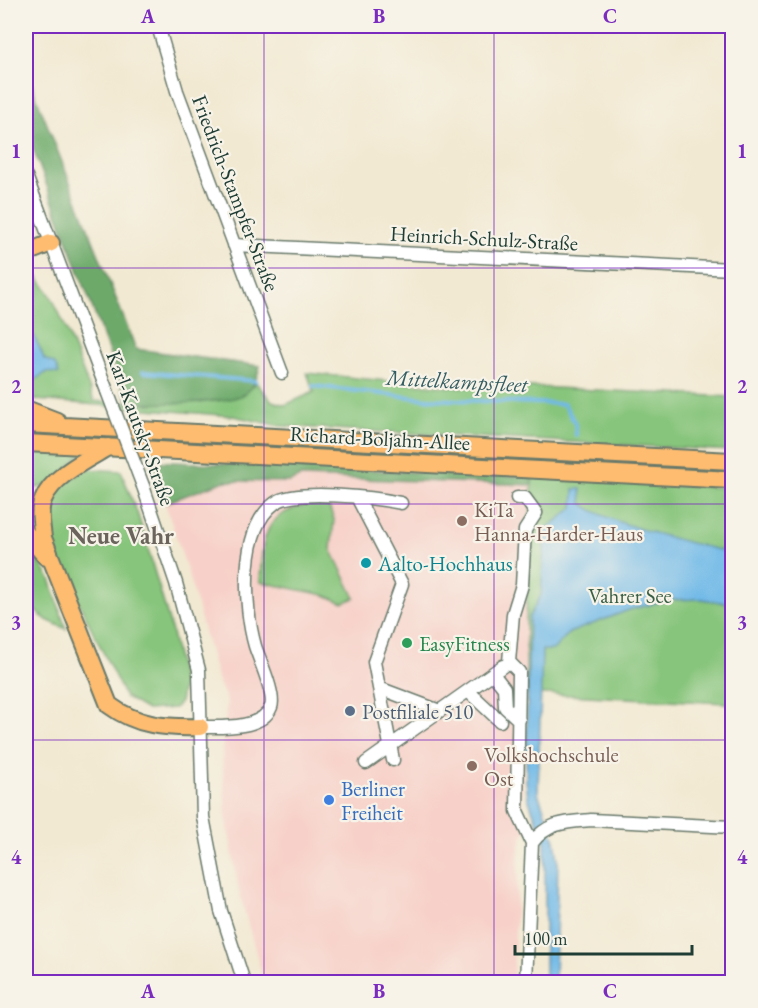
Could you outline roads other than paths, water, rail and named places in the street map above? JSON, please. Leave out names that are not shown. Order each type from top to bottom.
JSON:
[{"type":"main road","points":[[26,253],[51,243]]},
{"type":"main road","points":[[26,409],[68,426]]},
{"type":"main road","name":"Richard-Boljahn-Allee","points":[[26,424],[732,461]]},
{"type":"main road","name":"Richard-Boljahn-Allee","points":[[26,443],[732,480]]},
{"type":"main road","points":[[108,447],[66,474],[42,500],[40,518],[43,538],[72,604],[109,705],[126,717],[152,725],[200,727]]},
{"type":"main road","points":[[26,533],[56,571]]},
{"type":"street","name":"Friedrich-Stampfer-Straße","points":[[158,26],[177,91],[282,373]]},
{"type":"street","name":"Karl-Kautsky-Straße","points":[[26,176],[143,486],[176,583],[199,670],[203,810],[211,868],[221,911],[244,982]]},
{"type":"street","name":"Heinrich-Schulz-Straße","points":[[234,245],[732,269]]},
{"type":"street","points":[[200,727],[229,727],[254,722],[266,714],[272,706],[272,696],[255,644],[249,613],[248,570],[252,541],[262,515],[276,501],[314,495],[377,498],[401,503]]},
{"type":"street","points":[[357,497],[402,584],[374,662],[393,760]]},
{"type":"street","points":[[517,498],[525,498],[536,513],[525,530],[522,585],[513,614],[509,662],[519,672],[517,811],[535,838],[526,982]]},
{"type":"street","points":[[366,763],[503,666]]},
{"type":"street","points":[[493,674],[504,688],[505,707],[519,720]]},
{"type":"street","points":[[379,688],[440,711]]},
{"type":"street","points":[[468,691],[500,721]]},
{"type":"street","points":[[535,838],[551,825],[591,820],[732,827]]},
{"type":"water","points":[[26,301],[32,310],[26,320]]},
{"type":"water","points":[[26,321],[44,359],[55,364],[59,374],[47,372],[27,385]]},
{"type":"water","name":"Vahrer See","points":[[574,489],[581,489],[582,503],[609,518],[732,553],[732,604],[702,599],[668,600],[629,610],[569,633],[553,650],[542,650],[538,793],[555,840],[558,860],[555,982],[545,982],[545,843],[528,798],[526,780],[529,617],[541,595],[545,530],[573,508]]},
{"type":"waterway","name":"Mittelkampsfleet","points":[[143,372],[256,381]]},
{"type":"waterway","name":"Mittelkampsfleet","points":[[313,386],[427,399],[564,404],[575,423],[576,435]]},
{"type":"place","name":"KiTa Hanna-Harder-Haus","points":[[462,521]]},
{"type":"place","name":"Aalto-Hochhaus","points":[[366,563]]},
{"type":"place","name":"EasyFitness","points":[[407,643]]},
{"type":"place","name":"Postfiliale 510","points":[[350,711]]},
{"type":"place","name":"Volkshochschule Ost","points":[[472,766]]},
{"type":"place","name":"Berliner Freiheit","points":[[329,800]]},
{"type":"district","name":"Neue Vahr","points":[[121,535]]}]
